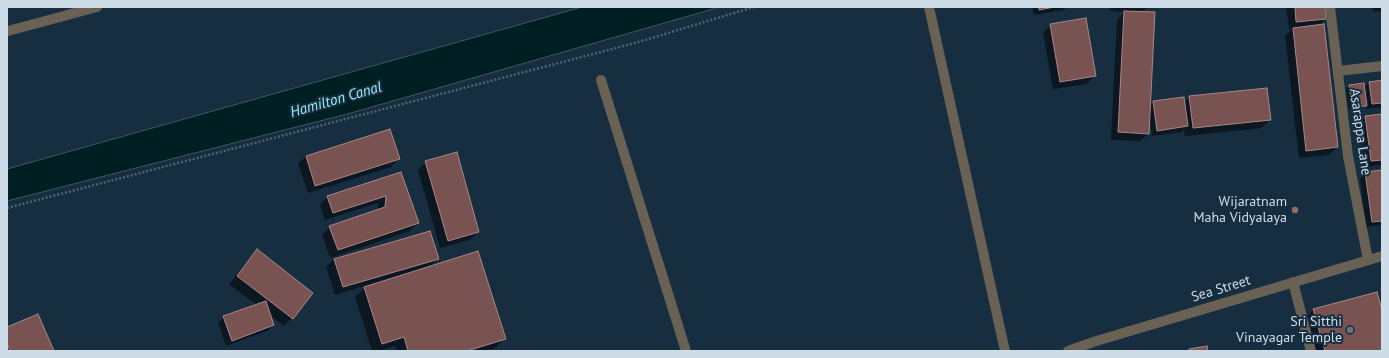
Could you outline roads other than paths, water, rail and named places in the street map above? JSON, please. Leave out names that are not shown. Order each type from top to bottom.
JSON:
[{"type":"street","points":[[8,31],[97,7]]},
{"type":"street","points":[[929,7],[1005,351]]},
{"type":"street","name":"Asarappa Lane","points":[[1330,7],[1348,156],[1368,260]]},
{"type":"street","points":[[1338,72],[1382,66]]},
{"type":"street","points":[[601,80],[686,351]]},
{"type":"street","name":"Sea Street","points":[[1068,351],[1093,342],[1382,256]]},
{"type":"street","points":[[1293,282],[1311,351]]},
{"type":"water","name":"Hamilton Canal","points":[[582,7],[720,7],[351,113],[7,201],[7,169]]},
{"type":"place","name":"Wijaratnam Maha Vidyalaya","points":[[1295,210]]},
{"type":"place","name":"Sri Sitthi Vinayagar Temple","points":[[1350,330]]}]
